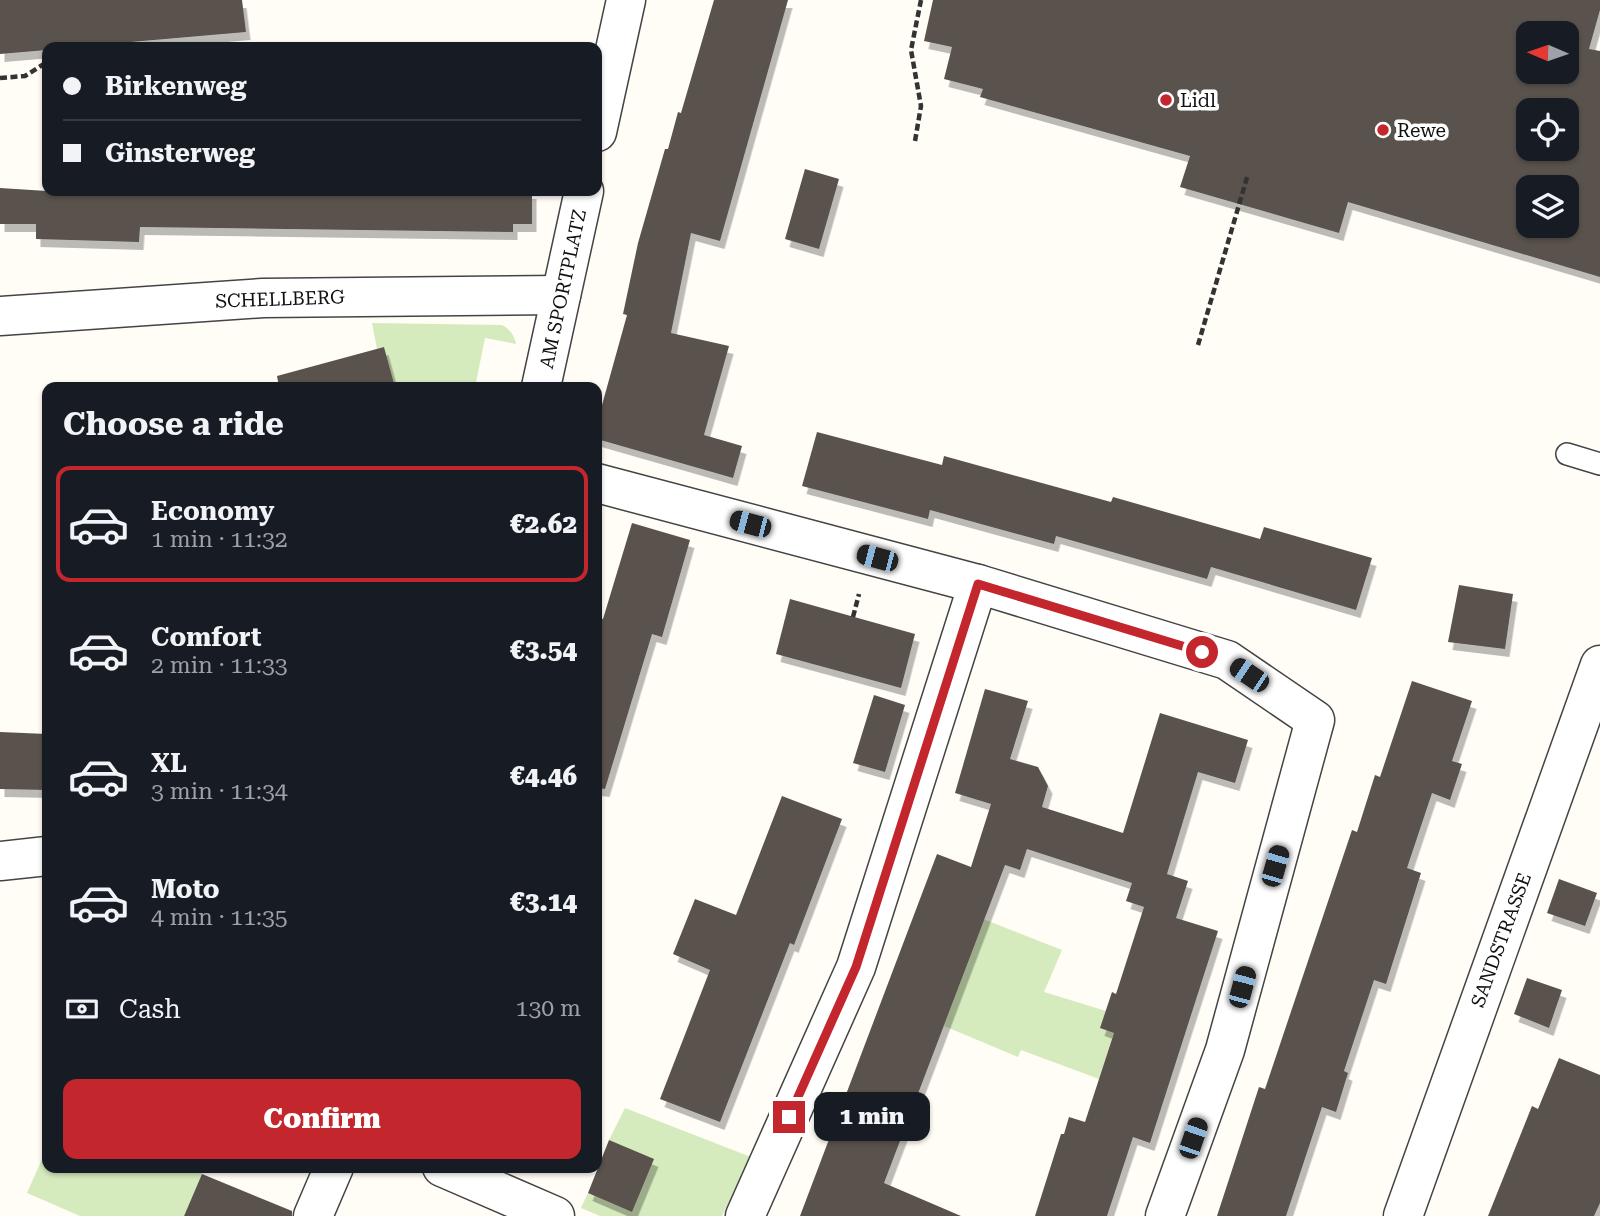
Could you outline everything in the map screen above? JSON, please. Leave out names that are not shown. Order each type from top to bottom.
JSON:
[{"type":"street","points":[[602,109],[626,0]]},
{"type":"street","name":"AM SPORTPLATZ","points":[[542,382],[583,196]]},
{"type":"street","name":"SCHELLBERG","points":[[0,316],[263,298],[561,295]]},
{"type":"street","points":[[602,484],[978,584],[1227,660],[1315,720],[1225,1050],[1165,1216]]},
{"type":"street","points":[[745,1216],[856,967],[978,584]]},
{"type":"street","name":"SANDSTRASSE","points":[[1403,1216],[1600,665]]},
{"type":"street","points":[[0,861],[42,857]]},
{"type":"street","points":[[313,1216],[331,1173]]},
{"type":"street","points":[[456,1173],[555,1216]]},
{"type":"lane","points":[[1567,454],[1600,464]]},
{"type":"path","points":[[915,141],[921,106],[911,50],[921,0]]},
{"type":"path","points":[[0,78],[25,76],[42,65]]},
{"type":"path","points":[[1198,345],[1248,174]]},
{"type":"green space","points":[[372,323],[502,325],[511,333],[516,344],[485,338],[476,382],[394,382],[384,347],[377,349]]},
{"type":"green space","points":[[983,919],[1062,950],[1044,992],[1106,1011],[1101,1028],[1114,1033],[1099,1079],[1021,1050],[1018,1057],[944,1026]]},
{"type":"green space","points":[[625,1108],[751,1157],[722,1216],[600,1216],[581,1208],[588,1193],[631,1211],[609,1140]]},
{"type":"green space","points":[[42,1159],[42,1173],[202,1173],[184,1216],[80,1216],[27,1193]]},
{"type":"building","points":[[0,0],[242,0],[246,32],[131,42],[42,42],[42,50],[0,54]]},
{"type":"building","points":[[714,0],[788,0],[720,241],[691,233],[671,333],[729,346],[704,435],[742,446],[733,478],[602,440],[602,405],[627,315],[623,314],[638,243],[665,149],[668,149],[678,112],[681,113]]},
{"type":"building","points":[[933,0],[1600,0],[1600,10],[1589,49],[1600,51],[1600,277],[1348,202],[1339,233],[1180,187],[1190,156],[980,97],[983,89],[944,79],[952,47],[924,41]]},
{"type":"building","points":[[805,169],[839,179],[819,249],[785,239]]},
{"type":"building","points":[[0,188],[42,191],[42,196],[532,196],[532,224],[513,224],[513,232],[140,227],[139,242],[36,239],[36,224],[0,224]]},
{"type":"building","points":[[384,347],[394,382],[278,382],[277,376]]},
{"type":"building","points":[[817,432],[942,465],[944,456],[1111,502],[1113,497],[1260,539],[1264,527],[1372,558],[1356,610],[1211,567],[1207,579],[1056,536],[1054,544],[930,510],[928,519],[802,486]]},
{"type":"building","points":[[632,523],[690,540],[662,637],[652,634],[605,789],[602,789],[603,619]]},
{"type":"building","points":[[1459,585],[1513,594],[1505,649],[1448,642]]},
{"type":"building","points":[[790,599],[915,634],[901,688],[776,654]]},
{"type":"building","points":[[1412,681],[1472,701],[1452,761],[1462,764],[1450,800],[1432,793],[1407,868],[1421,873],[1386,984],[1374,980],[1344,1071],[1348,1073],[1336,1112],[1322,1107],[1286,1216],[1217,1216],[1259,1087],[1265,1089],[1352,830],[1357,832],[1375,775],[1380,777]]},
{"type":"building","points":[[985,689],[1028,701],[1010,759],[1038,767],[1048,786],[1042,807],[1123,833],[1160,713],[1248,740],[1235,783],[1198,772],[1167,874],[1188,881],[1176,918],[1218,931],[1150,1143],[1133,1137],[1107,1216],[1035,1216],[1069,1117],[1085,1122],[1114,1033],[1100,1028],[1112,992],[1116,994],[1144,907],[1126,901],[1132,883],[1027,849],[1020,870],[1005,865],[884,1183],[961,1216],[800,1216],[937,854],[971,867],[991,804],[955,793]]},
{"type":"building","points":[[874,695],[905,705],[885,772],[853,763]]},
{"type":"building","points":[[0,732],[42,734],[42,790],[0,789]]},
{"type":"building","points":[[782,796],[842,819],[794,945],[790,943],[720,1122],[660,1099],[710,970],[673,954],[695,899],[736,915]]},
{"type":"building","points":[[1559,879],[1597,893],[1585,926],[1547,913]]},
{"type":"building","points":[[1527,978],[1562,990],[1549,1028],[1514,1014]]},
{"type":"building","points":[[1559,1058],[1600,1075],[1600,1203],[1594,1216],[1488,1216],[1532,1106],[1538,1109]]},
{"type":"building","points":[[609,1140],[654,1159],[632,1212],[588,1193],[596,1173],[602,1173],[602,1158]]},
{"type":"building","points":[[202,1174],[292,1211],[292,1216],[184,1216]]},
{"type":"place","name":"Lidl","points":[[1166,100]]},
{"type":"place","name":"Rewe","points":[[1383,130]]},
{"type":"route","points":[[789,1117],[856,967],[978,584],[1202,652]]}]
